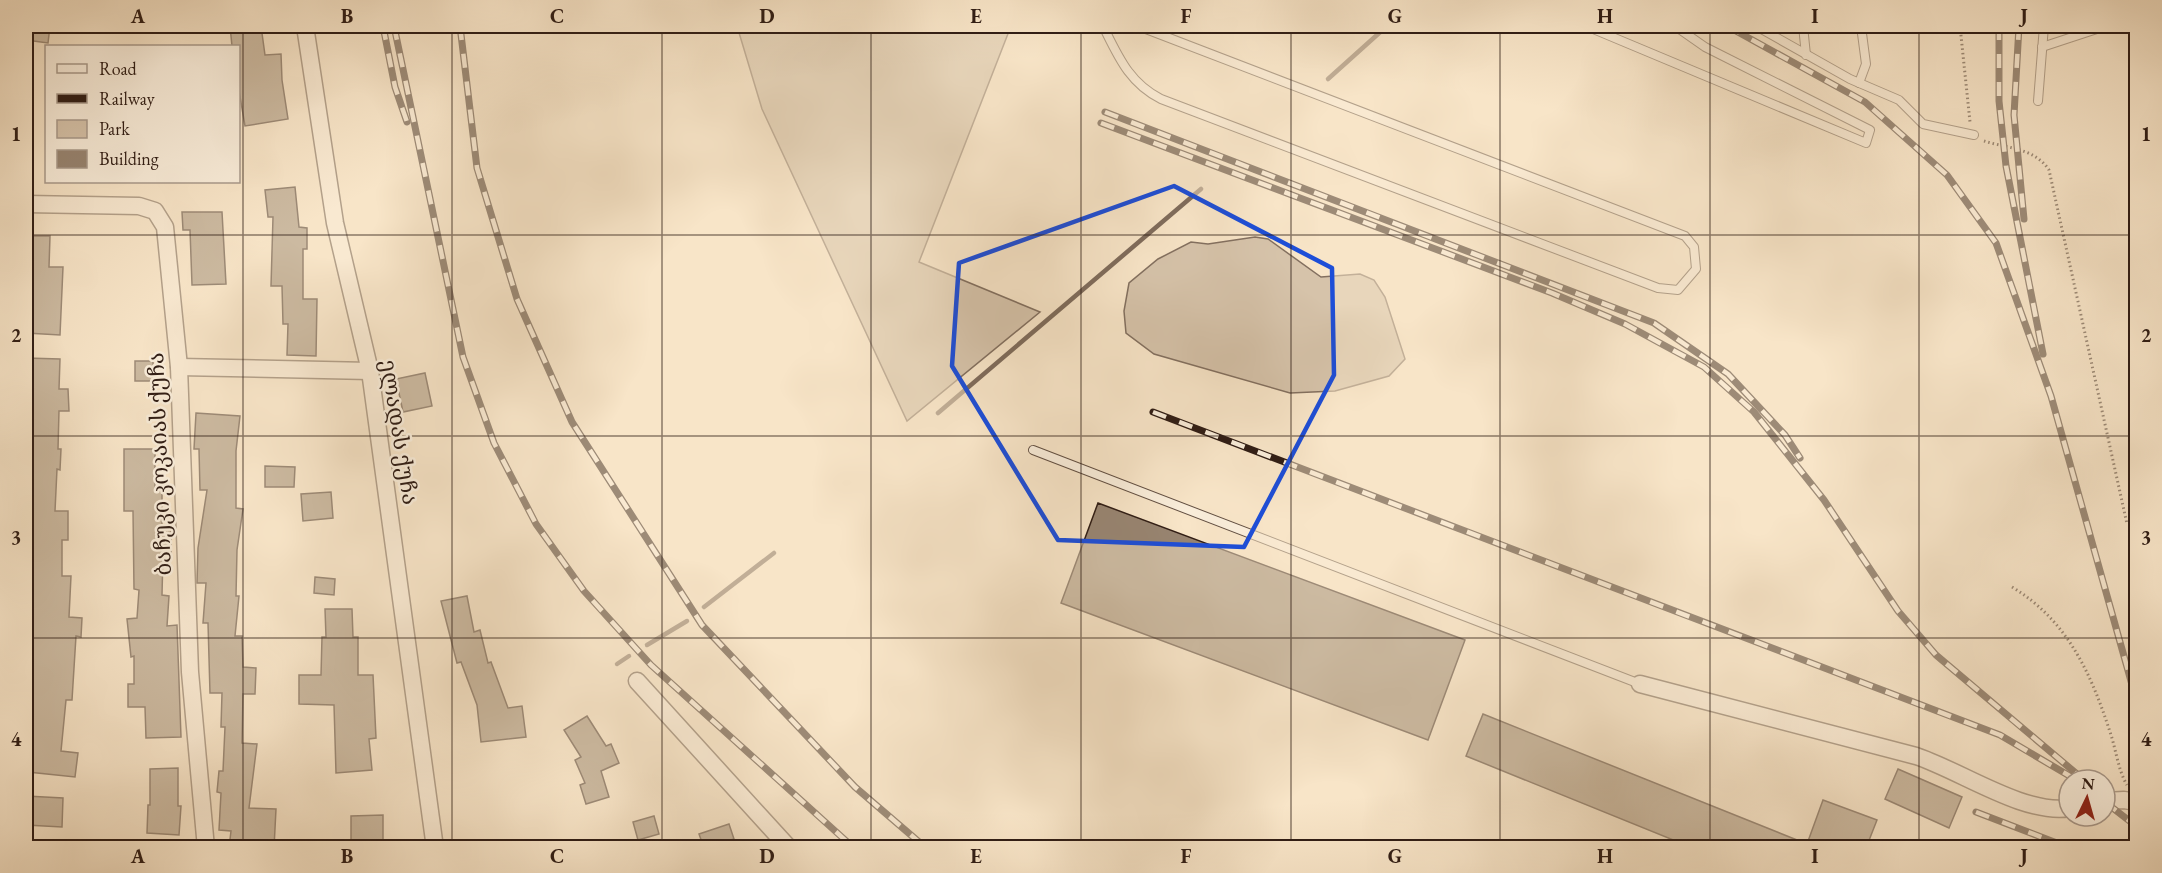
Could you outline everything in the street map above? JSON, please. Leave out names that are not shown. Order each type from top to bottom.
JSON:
[{"type":"street","name":"ელადას ქუჩა","points":[[305,26],[334,223],[370,371],[435,848]]},
{"type":"street","name":"ბაჩუკი კოკაიას ქუჩა","points":[[26,204],[140,206],[155,211],[165,227],[179,367],[190,672],[206,848]]},
{"type":"street","points":[[179,367],[370,371]]},
{"type":"street","points":[[637,681],[789,848]]},
{"type":"street","points":[[1640,684],[1916,756],[1939,764],[2030,806],[2057,810]]},
{"type":"street","points":[[2117,800],[2133,796]]},
{"type":"lane","points":[[1103,26],[1127,73],[1145,91],[1161,99],[1658,288],[1678,290],[1696,268],[1694,247],[1685,236],[1138,26]]},
{"type":"lane","points":[[1586,26],[1866,143],[1870,130],[1705,47],[1675,26]]},
{"type":"lane","points":[[1604,33],[1612,26]]},
{"type":"lane","points":[[1756,26],[1859,83],[1899,100],[1923,124],[1974,135]]},
{"type":"lane","points":[[1803,26],[1806,55]]},
{"type":"lane","points":[[1859,83],[1866,64],[1861,26]]},
{"type":"lane","points":[[2038,101],[2044,26]]},
{"type":"lane","points":[[2042,47],[2106,26]]},
{"type":"lane","points":[[1033,450],[1640,684]]},
{"type":"path","points":[[1960,26],[1971,126],[1974,135],[1984,141],[2034,155],[2043,161],[2049,170],[2127,524]]},
{"type":"path","points":[[2012,587],[2044,609],[2071,641],[2109,730],[2124,780],[2133,796]]},
{"type":"highlighted area","points":[[1174,186],[1332,268],[1334,375],[1244,547],[1058,540],[952,366],[959,263]]},
{"type":"green space","points":[[737,26],[1011,26],[919,262],[1040,312],[907,421],[762,109]]},
{"type":"green space","points":[[1255,237],[1268,239],[1321,277],[1360,274],[1374,280],[1385,297],[1405,359],[1389,376],[1335,391],[1290,393],[1154,354],[1126,333],[1124,311],[1129,283],[1158,259],[1191,242],[1208,244]]},
{"type":"building","points":[[26,26],[50,26],[48,43],[26,40]]},
{"type":"building","points":[[230,26],[261,26],[265,55],[281,54],[288,119],[245,126],[240,97],[240,45],[232,45]]},
{"type":"building","points":[[295,187],[299,227],[307,228],[307,249],[303,249],[303,299],[317,299],[316,356],[287,355],[288,324],[283,324],[282,286],[271,286],[273,217],[268,217],[265,190]]},
{"type":"building","points":[[182,212],[222,212],[226,284],[192,285],[190,230],[183,230]]},
{"type":"building","points":[[26,236],[50,236],[49,267],[63,267],[60,335],[26,333]]},
{"type":"building","points":[[26,358],[60,359],[59,389],[68,389],[69,411],[59,411],[58,449],[61,449],[60,470],[57,469],[55,511],[68,511],[68,540],[62,540],[62,576],[71,576],[69,617],[82,618],[81,637],[76,636],[72,700],[66,700],[61,751],[78,753],[75,777],[28,772],[32,734],[26,734],[28,567]]},
{"type":"building","points":[[135,361],[153,361],[153,381],[135,381]]},
{"type":"building","points":[[425,373],[432,406],[403,412],[396,379]]},
{"type":"building","points":[[196,413],[240,416],[236,451],[236,508],[243,509],[237,550],[236,596],[239,596],[235,636],[242,636],[243,667],[256,668],[255,694],[243,694],[242,743],[257,744],[249,808],[276,809],[274,848],[229,848],[231,831],[219,830],[221,793],[217,792],[219,771],[223,771],[225,727],[221,727],[222,693],[210,693],[208,623],[203,623],[206,583],[197,583],[198,548],[207,490],[200,490],[199,449],[194,449]]},
{"type":"building","points":[[124,449],[155,449],[155,489],[162,489],[162,528],[171,529],[171,554],[163,554],[162,595],[169,596],[167,626],[177,625],[181,737],[146,738],[145,707],[128,707],[128,684],[134,684],[134,656],[131,657],[127,619],[137,618],[139,590],[134,589],[133,511],[124,511]]},
{"type":"building","points":[[265,466],[295,467],[294,487],[265,487]]},
{"type":"building","points":[[331,492],[333,518],[303,521],[301,494]]},
{"type":"building","points":[[1098,503],[1465,640],[1428,740],[1061,603]]},
{"type":"building","points":[[315,577],[335,579],[334,595],[314,593]]},
{"type":"building","points":[[467,596],[474,632],[480,630],[488,663],[491,662],[508,708],[522,706],[526,737],[481,742],[477,705],[461,662],[457,663],[441,601]]},
{"type":"building","points":[[325,609],[352,609],[353,637],[358,637],[358,675],[373,675],[376,738],[369,739],[372,770],[336,773],[334,705],[299,704],[299,675],[321,675],[322,637],[326,637]]},
{"type":"building","points":[[1483,714],[1807,844],[1823,800],[1877,820],[1866,848],[1693,848],[1466,756]]},
{"type":"building","points":[[587,716],[606,746],[611,744],[619,763],[601,771],[609,797],[586,804],[580,785],[585,783],[575,760],[581,757],[564,730]]},
{"type":"building","points":[[178,768],[178,806],[181,806],[179,835],[147,833],[150,769]]},
{"type":"building","points":[[1898,769],[1962,797],[1949,828],[1885,799]]},
{"type":"building","points":[[26,796],[63,798],[62,827],[26,825]]},
{"type":"building","points":[[383,815],[383,841],[351,841],[351,816]]},
{"type":"building","points":[[654,816],[659,834],[638,840],[633,822]]},
{"type":"building","points":[[729,824],[734,839],[704,848],[699,834]]},
{"type":"waterway","points":[[1328,79],[1387,26]]},
{"type":"waterway","points":[[938,413],[1201,189]]},
{"type":"waterway","points":[[704,607],[774,553]]},
{"type":"waterway","points":[[647,645],[687,621]]},
{"type":"waterway","points":[[617,664],[629,656]]},
{"type":"railway","points":[[383,26],[395,87],[407,122]]},
{"type":"railway","points":[[394,26],[463,357],[494,443],[536,524],[584,591],[651,665],[854,848]]},
{"type":"railway","points":[[460,26],[477,168],[517,299],[572,422],[702,625],[855,787],[926,848]]},
{"type":"railway","points":[[1727,26],[1865,102],[1947,175],[1996,243],[2051,396],[2136,699]]},
{"type":"railway","points":[[1999,26],[1999,101],[2006,166],[2043,354]]},
{"type":"railway","points":[[2019,26],[2014,115],[2024,219]]},
{"type":"railway","points":[[1105,112],[1654,323],[1728,374],[1785,435],[1800,458]]},
{"type":"railway","points":[[1101,123],[1552,293],[1625,324],[1704,367],[1754,412],[1824,500],[1898,611],[1936,655],[2070,768]]},
{"type":"railway","points":[[1153,412],[2000,735],[2057,769]]},
{"type":"railway","points":[[2117,811],[2136,826]]},
{"type":"railway","points":[[1976,812],[2070,848]]}]
